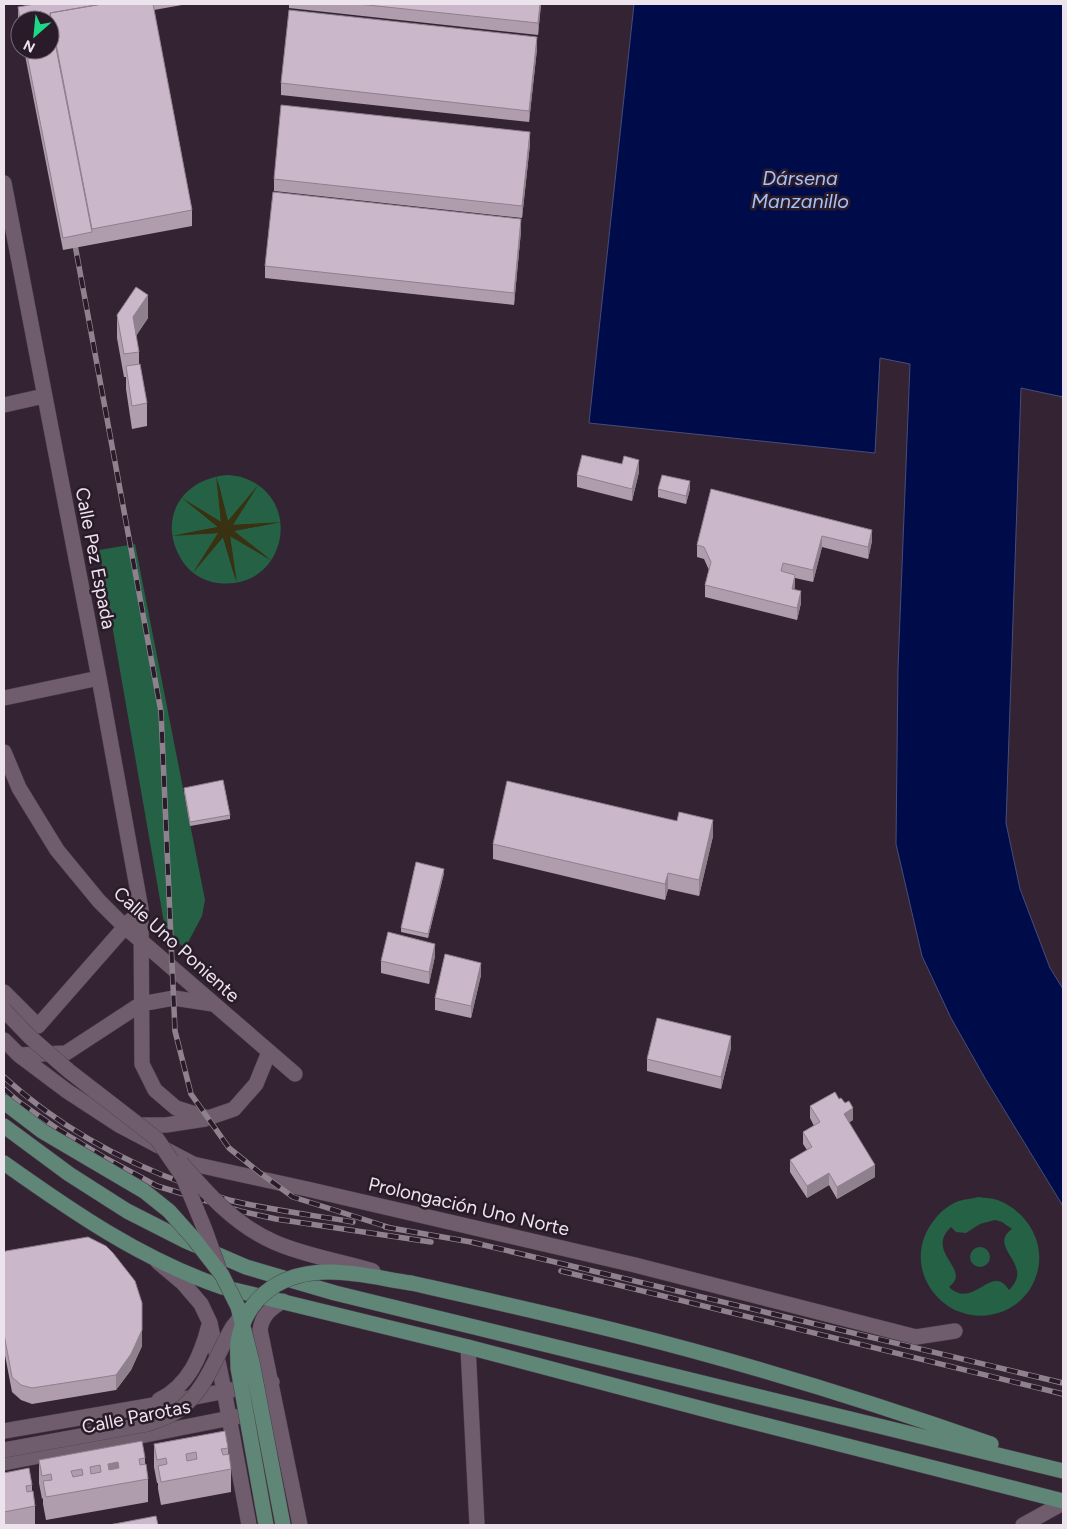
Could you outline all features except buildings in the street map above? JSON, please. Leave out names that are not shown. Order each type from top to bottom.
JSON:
[{"type":"main road","points":[[4,1102],[42,1132],[144,1190],[169,1211],[222,1275],[238,1307],[252,1362],[283,1525]]},
{"type":"main road","points":[[4,1126],[69,1174],[127,1211],[186,1242],[246,1267],[336,1292],[1063,1471]]},
{"type":"main road","points":[[4,1163],[58,1202],[105,1232],[157,1261],[222,1287],[468,1347],[1063,1502]]},
{"type":"main road","points":[[266,1525],[238,1368],[238,1341],[243,1324],[253,1303],[271,1287],[306,1274],[331,1272],[411,1283],[624,1332],[766,1371],[920,1419],[1063,1471]]},
{"type":"street","name":"Calle Pez Espada","points":[[4,183],[7,221],[100,678],[141,909],[142,1004]]},
{"type":"street","points":[[4,405],[44,396]]},
{"type":"street","points":[[4,698],[100,678]]},
{"type":"street","name":"Calle Uno Poniente","points":[[4,752],[19,788],[57,850],[99,901],[140,941],[295,1074]]},
{"type":"street","points":[[4,992],[38,1026],[141,909]]},
{"type":"street","points":[[19,1055],[66,1053],[142,1004],[174,998],[213,1004]]},
{"type":"street","points":[[142,1004],[142,1064],[155,1090],[176,1108],[208,1118]]},
{"type":"street","points":[[4,1010],[30,1037],[69,1071],[169,1148],[212,1199],[241,1224],[274,1242],[411,1283]]},
{"type":"street","name":"Prolongación Uno Norte","points":[[4,1040],[19,1055],[67,1091],[119,1124],[193,1164],[635,1265],[916,1337],[955,1331]]},
{"type":"street","points":[[119,1124],[166,1125],[208,1118],[234,1109],[256,1084],[269,1052]]},
{"type":"street","points":[[157,1138],[182,1177],[222,1275]]},
{"type":"street","points":[[157,1261],[183,1283],[201,1304],[210,1323],[249,1525]]},
{"type":"street","points":[[283,1301],[268,1311],[261,1323],[260,1330],[300,1525]]},
{"type":"street","points":[[4,1450],[147,1424],[164,1418],[180,1409],[195,1395],[206,1379],[234,1326],[253,1303]]},
{"type":"street","points":[[148,1406],[170,1395],[182,1384],[198,1358],[210,1323]]},
{"type":"street","points":[[468,1347],[477,1525]]},
{"type":"street","name":"Calle Parotas","points":[[4,1431],[272,1382]]},
{"type":"street","name":"Calle Parotas","points":[[4,1463],[276,1409]]},
{"type":"street","points":[[1023,1525],[1063,1502]]},
{"type":"green space","points":[[229,475],[241,477],[264,489],[276,506],[281,525],[279,544],[270,561],[256,575],[237,583],[212,582],[198,576],[189,569],[180,557],[174,542],[172,527],[179,501],[188,491],[213,477]],"holes":[[[218,481],[228,522],[255,490],[232,525],[275,523],[233,531],[267,557],[230,536],[235,578],[223,537],[196,568],[219,533],[177,535],[218,527],[186,501],[221,522]]]},
{"type":"green space","points":[[135,544],[205,900],[202,916],[185,948],[166,934],[99,550]]},
{"type":"green space","points":[[978,1197],[998,1200],[1020,1214],[1034,1233],[1039,1255],[1035,1279],[1023,1298],[1004,1311],[983,1316],[963,1313],[946,1305],[933,1292],[924,1275],[921,1257],[924,1238],[937,1216],[956,1202]],"holes":[[[995,1220],[1002,1222],[1012,1229],[1006,1236],[1004,1243],[1017,1272],[1016,1281],[1009,1290],[1002,1283],[996,1281],[966,1294],[958,1293],[949,1287],[955,1280],[956,1274],[943,1245],[944,1236],[951,1227],[956,1232],[966,1233],[980,1224]]]},
{"type":"green space","points":[[976,1247],[984,1247],[990,1253],[990,1261],[984,1267],[976,1267],[970,1261],[970,1253]]},
{"type":"sand","points":[[216,476],[228,521],[258,485],[233,525],[281,522],[234,531],[272,561],[230,536],[237,583],[223,537],[193,573],[218,533],[172,536],[218,527],[182,498],[221,522]]},
{"type":"water","name":"Dársena Manzanillo","points":[[634,4],[1063,4],[1063,397],[1021,388],[1006,823],[1020,889],[1050,968],[1063,989],[1063,1206],[986,1080],[951,1018],[922,956],[896,844],[898,668],[910,364],[880,358],[875,453],[589,423]]},
{"type":"railway","points":[[73,234],[161,712],[175,1031],[191,1094],[229,1148],[293,1197],[391,1228]]},
{"type":"railway","points":[[4,1077],[45,1111],[67,1126],[113,1152],[161,1174],[229,1200],[275,1210],[353,1222]]},
{"type":"railway","points":[[4,1089],[59,1130],[157,1186],[240,1211],[276,1219],[431,1242]]},
{"type":"railway","points":[[385,1227],[471,1242],[1063,1383]]},
{"type":"railway","points":[[561,1271],[1063,1394]]}]
